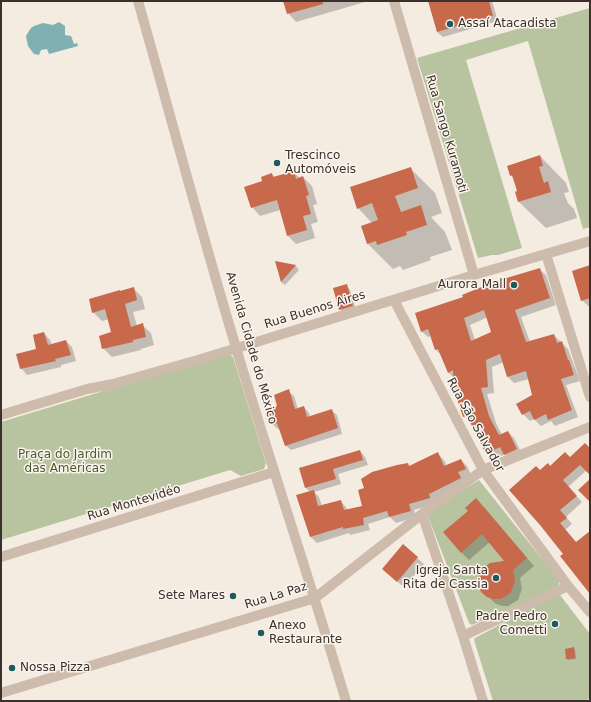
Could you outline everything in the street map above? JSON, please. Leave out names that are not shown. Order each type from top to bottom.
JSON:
[{"type":"street","name":"Avenida Cidade do México","points":[[138,1],[236,348],[346,701]]},
{"type":"street","name":"Rua Sango Kuramoti","points":[[394,1],[474,275]]},
{"type":"street","name":"Rua Buenos Aires","points":[[1,415],[87,388],[113,384],[236,348],[590,241]]},
{"type":"street","points":[[546,254],[590,396]]},
{"type":"street","name":"Rua São Salvador","points":[[394,300],[483,470],[568,586],[590,612]]},
{"type":"street","name":"Rua La Paz","points":[[1,693],[315,598],[422,514],[483,470],[590,427]]},
{"type":"street","name":"Rua Montevidéo","points":[[1,557],[274,472]]},
{"type":"street","points":[[422,514],[483,701]]},
{"type":"street","points":[[463,636],[568,586]]},
{"type":"green space","points":[[590,8],[590,227],[583,229],[528,41],[466,60],[522,248],[498,255],[478,258],[417,58]]},
{"type":"green space","name":"Praça do Jardim das Américas","points":[[226,354],[233,357],[266,463],[264,469],[241,476],[230,470],[1,540],[1,422]]},
{"type":"green space","points":[[479,480],[558,579],[559,584],[555,589],[472,625],[469,623],[428,516],[430,511]]},
{"type":"green space","points":[[558,594],[590,634],[590,698],[585,701],[493,701],[474,640],[475,638]]},
{"type":"water","points":[[59,22],[65,26],[65,35],[71,36],[74,44],[77,43],[78,46],[49,54],[47,49],[41,50],[39,55],[34,54],[28,46],[26,36],[31,28],[43,23],[53,25]]},
{"type":"building","points":[[283,1],[323,1],[323,4],[287,14]]},
{"type":"building","name":"Assaí Atacadista","points":[[428,1],[489,1],[493,16],[437,32]]},
{"type":"building","points":[[540,155],[543,166],[539,167],[544,183],[548,181],[551,192],[518,202],[515,192],[517,191],[512,175],[510,176],[507,166]]},
{"type":"building","points":[[411,167],[418,188],[395,196],[401,212],[421,205],[427,225],[406,232],[407,235],[377,245],[376,241],[367,244],[361,226],[378,220],[372,203],[357,209],[350,187]]},
{"type":"building","points":[[294,171],[296,179],[303,176],[309,195],[306,196],[311,214],[303,216],[307,230],[287,236],[277,200],[251,208],[244,187],[262,181],[261,177],[272,173],[273,177]]},
{"type":"building","points":[[275,261],[296,265],[281,282]]},
{"type":"building","points":[[590,265],[590,298],[581,301],[572,271]]},
{"type":"building","points":[[540,268],[550,298],[515,310],[526,342],[554,334],[557,343],[562,341],[574,375],[561,379],[572,410],[548,420],[546,414],[534,420],[530,411],[522,415],[516,404],[532,395],[526,371],[507,377],[500,354],[486,360],[488,387],[481,388],[489,416],[499,435],[508,431],[517,449],[504,455],[500,447],[486,454],[467,416],[463,417],[454,390],[453,370],[448,373],[438,349],[435,350],[428,329],[421,332],[415,313],[463,297],[462,295],[484,286],[483,285]],"holes":[[[484,310],[491,332],[471,341],[464,318]]]},
{"type":"building","points":[[347,284],[353,306],[339,310],[333,288]]},
{"type":"building","points":[[134,287],[137,300],[125,304],[131,327],[143,323],[146,337],[133,340],[133,342],[102,349],[99,336],[111,332],[105,309],[92,313],[89,299]]},
{"type":"building","points":[[44,332],[48,345],[66,340],[71,355],[55,359],[56,361],[20,369],[16,354],[36,349],[33,335]]},
{"type":"building","points":[[289,389],[295,409],[304,406],[307,417],[332,409],[338,428],[285,446],[277,423],[272,425],[267,409],[277,406],[274,395]]},
{"type":"building","points":[[585,443],[590,448],[590,475],[580,465],[563,480],[577,496],[560,510],[567,518],[560,523],[576,542],[590,531],[590,594],[560,556],[563,554],[509,490],[536,466],[540,470],[548,463],[550,466],[565,452],[570,457]]},
{"type":"building","points":[[360,450],[363,460],[333,469],[336,479],[305,488],[299,468]]},
{"type":"building","points":[[438,452],[444,466],[461,459],[466,469],[458,472],[461,478],[429,494],[430,498],[409,504],[411,511],[389,517],[387,511],[363,518],[364,525],[343,529],[343,527],[310,537],[296,495],[314,490],[318,506],[341,500],[344,510],[362,506],[358,490],[364,488],[361,479],[372,472],[397,465],[408,463],[409,466]]},
{"type":"building","points":[[590,479],[590,502],[578,490]]},
{"type":"building","points":[[476,498],[527,558],[513,570],[515,581],[511,592],[500,599],[487,597],[482,593],[477,581],[481,570],[490,563],[504,561],[482,534],[461,553],[443,532],[468,511],[465,508]]},
{"type":"building","points":[[403,544],[418,557],[397,582],[382,569]]},
{"type":"building","points":[[574,647],[575,658],[566,659],[565,649]]},
{"type":"place","name":"Assaí Atacadista","points":[[450,24]]},
{"type":"place","name":"Trescinco Automóveis","points":[[277,163]]},
{"type":"place","name":"Aurora Mall","points":[[514,285]]},
{"type":"place","name":"Igreja Santa Rita de Cassia","points":[[496,578]]},
{"type":"place","name":"Sete Mares","points":[[233,596]]},
{"type":"place","name":"Padre Pedro Cometti","points":[[555,624]]},
{"type":"place","name":"Anexo Restaurante","points":[[261,633]]},
{"type":"place","name":"Nossa Pizza","points":[[12,668]]}]
